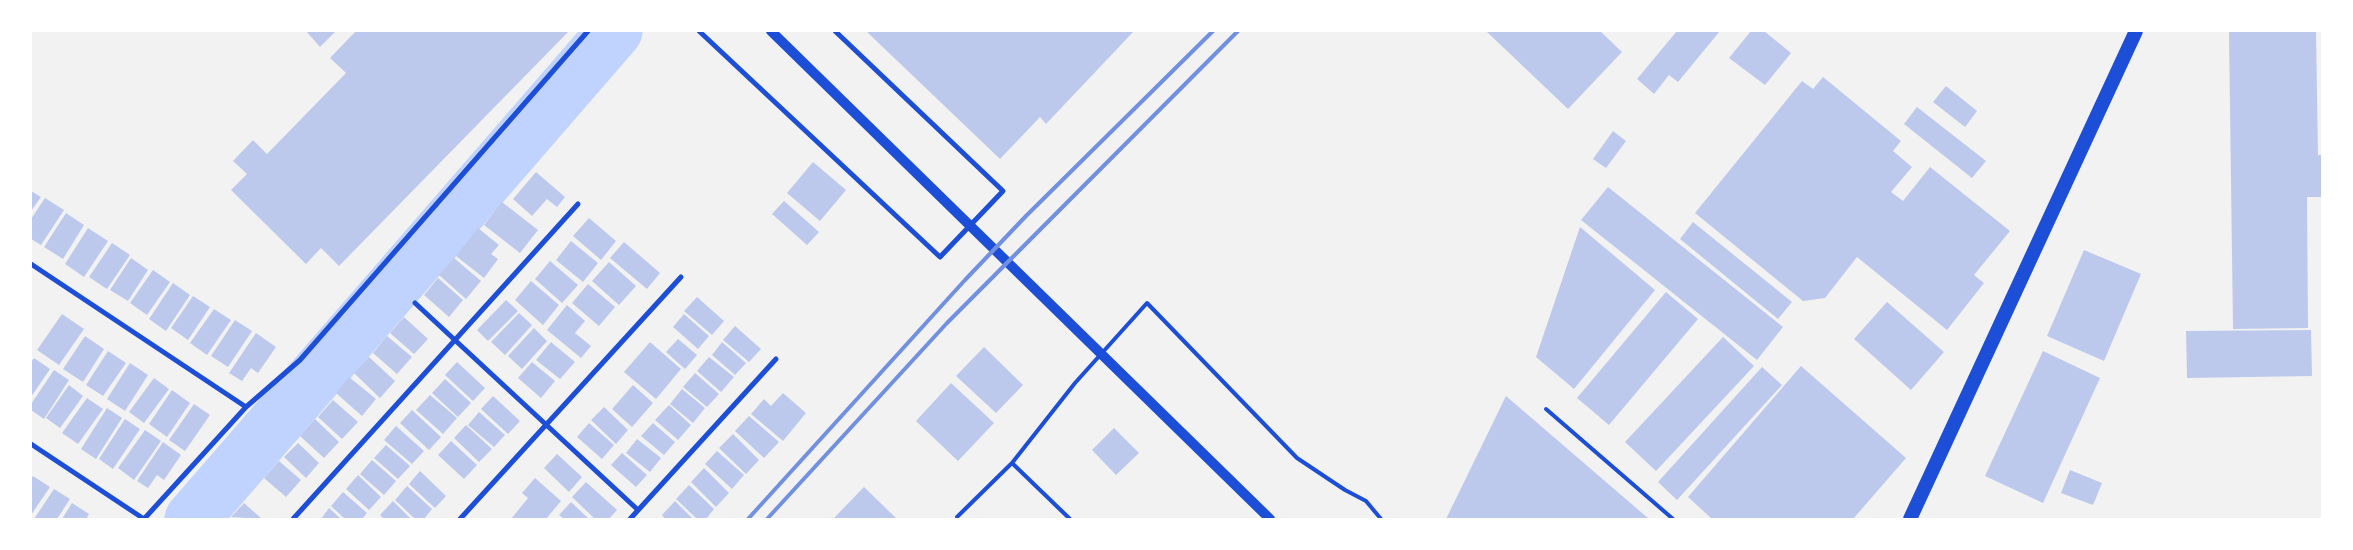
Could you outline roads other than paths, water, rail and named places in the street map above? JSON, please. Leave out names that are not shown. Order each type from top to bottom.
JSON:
[{"type":"highway","points":[[1910,519],[2136,31]]},
{"type":"main road","points":[[771,31],[1270,519]]},
{"type":"street","points":[[31,444],[144,519],[246,407],[300,360],[588,31]]},
{"type":"street","points":[[699,31],[940,258],[1003,191],[835,31]]},
{"type":"street","points":[[293,519],[578,204]]},
{"type":"street","points":[[31,264],[246,407]]},
{"type":"street","points":[[460,519],[681,277]]},
{"type":"street","points":[[415,303],[456,339],[638,510]]},
{"type":"street","points":[[630,519],[776,359]]},
{"type":"lane","points":[[957,517],[1012,463],[1075,383],[1126,324],[1147,303],[1297,458],[1345,490],[1366,501],[1381,519]]},
{"type":"lane","points":[[1546,409],[1673,519]]},
{"type":"lane","points":[[1012,463],[1070,519]]},
{"type":"waterway","points":[[192,519],[615,31]]},
{"type":"railway","points":[[748,519],[965,280],[1026,216],[1213,31]]},
{"type":"railway","points":[[767,519],[947,323],[1238,31]]}]
